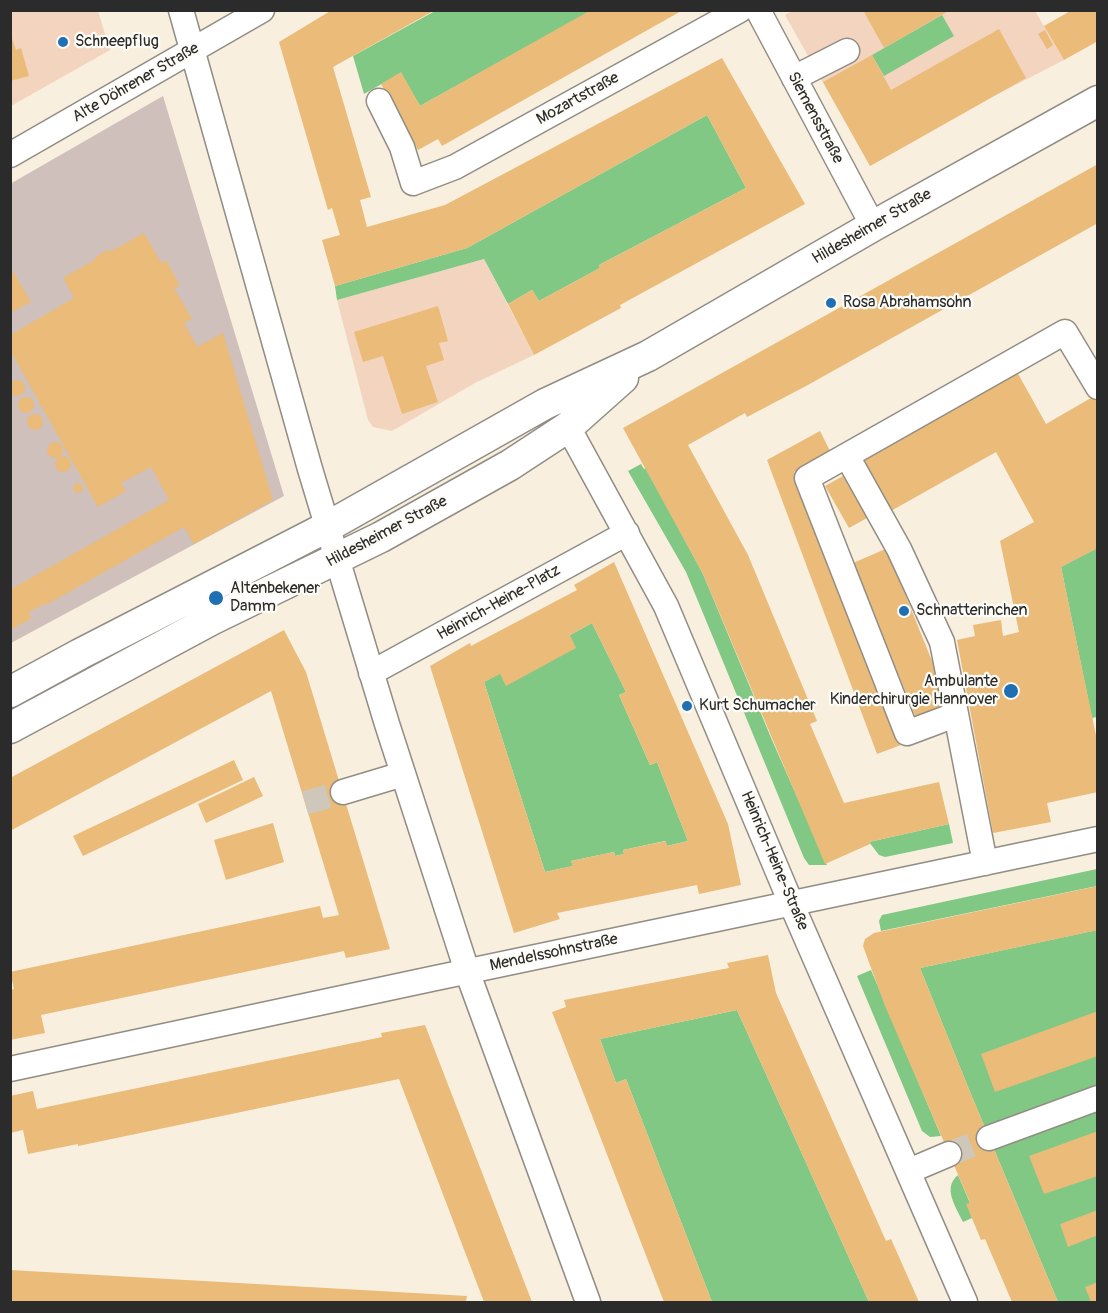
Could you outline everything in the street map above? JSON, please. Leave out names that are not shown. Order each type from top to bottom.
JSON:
[{"type":"main road","name":"Hildesheimer Straße","points":[[10,692],[327,527],[545,404],[648,356],[873,226],[1098,101]]},
{"type":"main road","name":"Hildesheimer Straße","points":[[10,728],[211,620],[381,537],[510,465],[568,427],[648,356]]},
{"type":"street","points":[[180,10],[336,560],[371,673],[467,972],[588,1302]]},
{"type":"street","name":"Alte Döhrener Straße","points":[[10,155],[262,10]]},
{"type":"street","name":"Mozartstraße","points":[[379,101],[402,147],[413,183],[455,167],[740,10]]},
{"type":"street","name":"Siemensstraße","points":[[758,10],[873,226]]},
{"type":"street","points":[[794,78],[847,51]]},
{"type":"street","points":[[955,715],[907,734],[807,478],[1065,332],[1098,387]]},
{"type":"street","name":"Heinrich-Heine-Straße","points":[[568,427],[666,606],[791,903],[965,1302]]},
{"type":"street","points":[[847,456],[903,547],[942,642],[985,863]]},
{"type":"street","name":"Heinrich-Heine-Platz","points":[[371,673],[627,532]]},
{"type":"street","points":[[343,792],[403,774]]},
{"type":"street","name":"Mendelssohnstraße","points":[[10,1069],[1098,839]]},
{"type":"street","points":[[989,1138],[1098,1098]]},
{"type":"street","points":[[909,1171],[949,1154]]},
{"type":"shaded area","points":[[794,10],[1035,11],[1064,60],[992,97],[870,166],[785,15]]},
{"type":"shaded area","points":[[11,11],[98,11],[110,50],[11,106]]},
{"type":"shaded area","points":[[163,96],[284,496],[11,643],[10,184]]},
{"type":"shaded area","points":[[484,259],[534,355],[475,383],[392,431],[373,427],[368,420],[337,300]]},
{"type":"green space","points":[[435,11],[591,11],[420,106],[401,73],[364,94],[353,56]]},
{"type":"green space","points":[[942,15],[954,36],[884,76],[872,55]]},
{"type":"green space","points":[[707,115],[746,188],[599,265],[600,268],[539,301],[532,290],[508,304],[484,259],[337,300],[335,286],[467,248]]},
{"type":"green space","points":[[641,464],[644,469],[646,468],[703,574],[827,865],[809,865],[804,858],[686,572],[628,471]]},
{"type":"green space","points":[[1097,548],[1097,717],[1092,718],[1061,567]]},
{"type":"green space","points":[[592,623],[626,692],[619,695],[650,765],[657,762],[688,841],[667,846],[665,841],[623,850],[624,854],[615,856],[614,852],[571,861],[573,866],[545,872],[484,682]]},
{"type":"green space","points":[[949,824],[953,843],[885,857],[879,855],[869,842]]},
{"type":"green space","points":[[1097,869],[1097,886],[881,931],[879,921],[882,915]]},
{"type":"green space","points":[[1097,930],[1097,1302],[1058,1302],[920,968]]},
{"type":"green space","points":[[871,970],[941,1136],[930,1137],[922,1131],[857,976]]},
{"type":"green space","points":[[737,1010],[869,1302],[712,1302],[626,1079],[616,1083],[600,1039]]},
{"type":"green space","points":[[958,1175],[970,1203],[972,1218],[963,1222],[951,1192],[953,1180]]},
{"type":"building","points":[[332,10],[435,10],[333,67],[371,197],[360,200],[367,227],[445,205],[722,58],[805,204],[620,305],[621,308],[534,355],[508,304],[532,290],[539,301],[600,268],[599,265],[746,188],[707,115],[467,248],[335,286],[322,240],[340,235],[332,208],[328,210],[279,42]]},
{"type":"building","points":[[591,10],[683,10],[442,146],[438,139],[418,150],[381,84],[401,72],[420,106]]},
{"type":"building","points":[[863,10],[950,10],[884,48]]},
{"type":"building","points":[[1072,10],[1098,10],[1098,41],[1064,60],[1044,26]]},
{"type":"building","points":[[999,29],[1026,78],[870,166],[823,82],[872,55],[891,90]]},
{"type":"building","points":[[1045,30],[1053,45],[1047,49],[1038,34]]},
{"type":"building","points":[[10,33],[16,50],[21,48],[29,76],[10,81]]},
{"type":"building","points":[[1098,164],[1098,223],[806,386],[747,417],[745,413],[688,445],[748,555],[817,721],[810,724],[844,803],[939,782],[949,824],[869,842],[870,844],[825,864],[703,574],[623,428]]},
{"type":"building","points":[[144,233],[161,263],[166,260],[180,286],[174,288],[192,319],[184,323],[197,347],[223,333],[273,500],[194,544],[184,527],[28,613],[32,618],[10,630],[10,583],[13,588],[169,500],[151,467],[121,483],[126,491],[98,507],[10,350],[10,335],[74,298],[63,278],[109,249],[110,252]]},
{"type":"building","points":[[10,266],[31,302],[10,313]]},
{"type":"building","points":[[438,306],[448,341],[439,343],[444,360],[426,366],[438,402],[402,414],[383,356],[363,362],[354,332]]},
{"type":"building","points":[[1017,372],[1046,424],[1096,395],[1098,397],[1098,548],[1061,567],[1098,745],[1098,792],[1047,803],[1051,822],[993,833],[957,640],[975,636],[973,625],[1001,620],[1003,636],[1019,632],[1000,541],[1034,522],[996,452],[889,512],[861,459]]},
{"type":"building","points":[[17,380],[23,382],[25,388],[23,394],[17,396],[11,394],[9,388],[11,382]]},
{"type":"building","points":[[23,397],[29,397],[34,405],[32,411],[23,413],[18,408],[18,402]]},
{"type":"building","points":[[32,414],[38,414],[43,422],[41,428],[32,430],[27,425],[27,419]]},
{"type":"building","points":[[820,431],[830,451],[794,472],[895,732],[906,743],[877,754],[767,460]]},
{"type":"building","points":[[55,442],[61,444],[63,450],[61,456],[55,458],[49,456],[47,450],[49,444]]},
{"type":"building","points":[[63,456],[69,458],[71,464],[69,470],[63,472],[57,470],[55,464],[57,458]]},
{"type":"building","points":[[843,476],[867,518],[849,528],[825,486]]},
{"type":"building","points":[[78,483],[82,484],[82,492],[78,493],[74,492],[73,488],[74,484]]},
{"type":"building","points":[[890,547],[900,572],[897,574],[936,671],[940,709],[916,718],[853,563]]},
{"type":"building","points":[[614,562],[728,824],[741,885],[699,894],[697,885],[557,913],[560,919],[514,933],[430,666],[470,643],[471,646],[577,590],[574,585]],"holes":[[[592,623],[626,692],[619,695],[650,765],[657,762],[688,841],[667,846],[666,841],[623,850],[624,854],[615,856],[614,852],[571,861],[573,866],[545,872],[484,682],[500,674],[506,686],[576,648],[570,635]]]},
{"type":"building","points":[[284,630],[306,672],[390,949],[346,958],[344,951],[41,1015],[45,1033],[10,1040],[10,990],[14,989],[10,972],[320,906],[323,918],[339,915],[271,691],[10,831],[10,778]]},
{"type":"building","points":[[234,760],[243,780],[83,856],[73,836]]},
{"type":"building","points":[[254,777],[263,796],[206,823],[198,804]]},
{"type":"building","points":[[273,823],[284,862],[226,880],[214,840]]},
{"type":"building","points":[[1098,886],[1098,930],[920,968],[1058,1302],[1012,1302],[985,1239],[981,1240],[966,1204],[970,1203],[969,1200],[885,1006],[863,946],[865,939],[874,933]]},
{"type":"building","points":[[768,955],[776,993],[886,1241],[891,1239],[919,1302],[869,1302],[737,1010],[600,1039],[616,1083],[626,1079],[712,1302],[664,1302],[552,1012],[566,1007],[564,1000],[729,968],[727,963]]},
{"type":"building","points":[[1098,1011],[1098,1056],[995,1092],[981,1054]]},
{"type":"building","points":[[425,1025],[532,1302],[484,1302],[399,1079],[78,1146],[78,1144],[28,1154],[23,1130],[10,1133],[10,1096],[33,1091],[37,1109],[382,1037],[381,1033]]},
{"type":"building","points":[[1098,1131],[1098,1176],[1044,1194],[1029,1156]]},
{"type":"building","points":[[1098,1210],[1098,1235],[1068,1247],[1060,1224]]},
{"type":"building","points":[[10,1270],[467,1296],[466,1302],[10,1302]]},
{"type":"building","points":[[1098,1282],[1098,1302],[1091,1302],[1085,1287]]},
{"type":"tunnel","points":[[305,803],[343,792]]},
{"type":"tunnel","points":[[949,1154],[989,1138]]},
{"type":"place","name":"Schneepflug","points":[[63,42]]},
{"type":"place","name":"Rosa Abrahamsohn","points":[[831,303]]},
{"type":"place","name":"Altenbekener Damm","points":[[216,598]]},
{"type":"place","name":"Schnatterinchen","points":[[904,611]]},
{"type":"place","name":"Ambulante Kinderchirurgie Hannover","points":[[1011,691]]},
{"type":"place","name":"Kurt Schumacher","points":[[687,706]]}]
